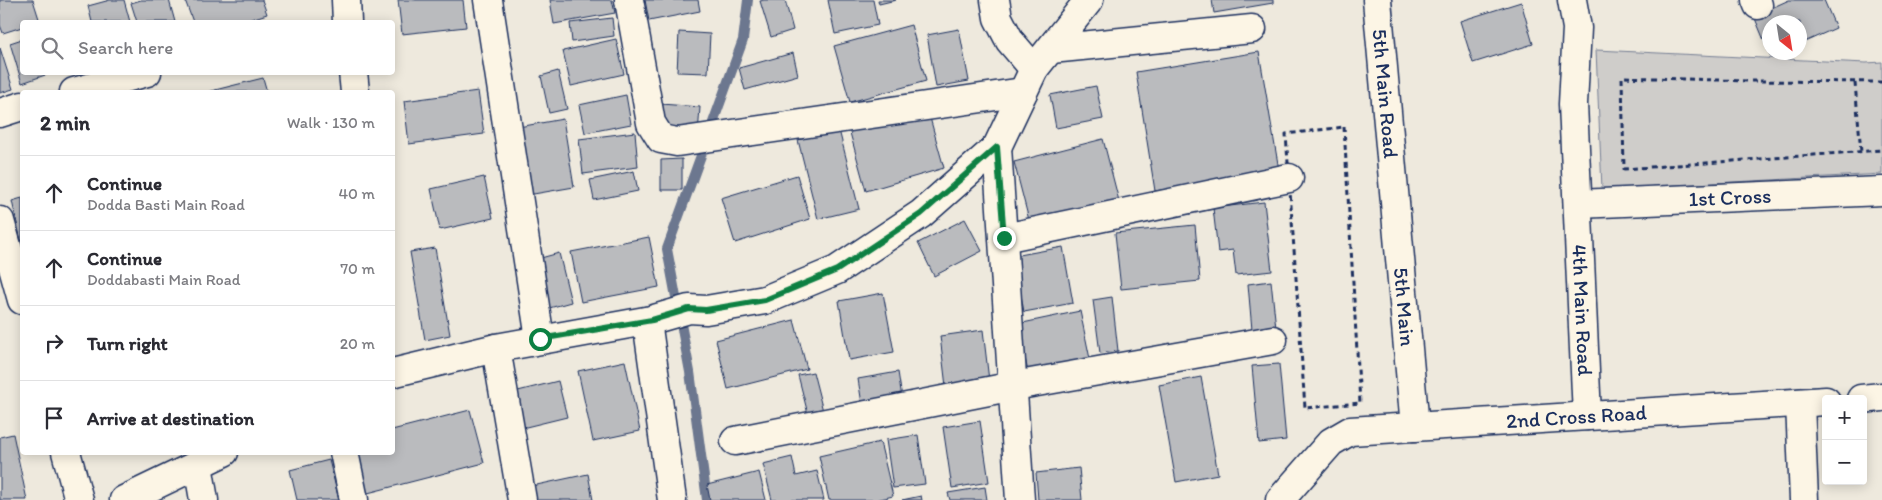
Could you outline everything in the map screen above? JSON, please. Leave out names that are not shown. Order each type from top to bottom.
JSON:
[{"type":"street","points":[[488,0],[540,339]]},
{"type":"street","points":[[629,0],[651,123],[661,139],[677,142],[724,135],[1036,70],[1252,29]]},
{"type":"street","points":[[995,0],[998,18],[1010,40],[1036,70]]},
{"type":"street","points":[[395,372],[496,348],[649,320],[689,309],[706,310],[765,300],[837,270],[921,214],[997,147],[1036,70],[1089,0]]},
{"type":"street","name":"5th Main Road","points":[[1377,0],[1394,186]]},
{"type":"street","name":"4th Main Road","points":[[1572,0],[1577,28],[1573,104],[1587,416]]},
{"type":"street","points":[[81,90],[136,75]]},
{"type":"street","points":[[353,75],[355,90]]},
{"type":"street","points":[[0,113],[20,107]]},
{"type":"street","points":[[997,147],[1020,500]]},
{"type":"street","points":[[1004,238],[1289,178]]},
{"type":"street","name":"5th Main","points":[[1394,186],[1415,427]]},
{"type":"street","name":"1st Cross","points":[[1578,204],[1882,192]]},
{"type":"street","points":[[0,222],[20,293]]},
{"type":"street","points":[[649,320],[672,500]]},
{"type":"street","points":[[735,441],[1014,386],[1273,340]]},
{"type":"street","points":[[496,348],[522,500]]},
{"type":"street","points":[[1867,398],[1882,397]]},
{"type":"street","points":[[1804,500],[1813,402]]},
{"type":"street","name":"2nd Cross Road","points":[[1280,500],[1331,442],[1350,431],[1813,402]]},
{"type":"street","points":[[67,455],[80,500]]},
{"type":"street","points":[[124,500],[218,455]]},
{"type":"street","points":[[345,455],[354,500]]},
{"type":"street","points":[[198,465],[204,500]]},
{"type":"path","points":[[1882,82],[1622,78],[1624,169],[1882,150]]},
{"type":"path","points":[[1855,83],[1861,152]]},
{"type":"path","points":[[1344,127],[1360,403],[1305,408],[1289,178],[1286,134],[1344,127]]},
{"type":"shaded area","points":[[1596,50],[1762,58],[1762,60],[1882,62],[1882,174],[1602,189]]},
{"type":"building","points":[[0,0],[33,0],[39,20],[20,20],[20,28],[3,33],[0,25]]},
{"type":"building","points":[[110,0],[124,0],[129,20],[92,20],[88,6]]},
{"type":"building","points":[[141,0],[169,0],[174,20],[136,20],[131,3]]},
{"type":"building","points":[[185,0],[262,0],[267,14],[248,20],[192,20]]},
{"type":"building","points":[[398,0],[463,0],[466,27],[402,34]]},
{"type":"building","points":[[550,0],[612,0],[615,13],[554,24]]},
{"type":"building","points":[[645,0],[698,0],[700,11],[649,21]]},
{"type":"building","points":[[785,0],[793,30],[771,37],[760,1]]},
{"type":"building","points":[[828,0],[873,0],[878,25],[835,34]]},
{"type":"building","points":[[878,0],[896,0],[879,4]]},
{"type":"building","points":[[1212,0],[1273,0],[1273,3],[1214,13]]},
{"type":"building","points":[[1789,0],[1824,0],[1836,28],[1807,41],[1807,15],[1762,15],[1762,35],[1754,16]]},
{"type":"building","points":[[1521,2],[1533,44],[1473,63],[1460,21]]},
{"type":"building","points":[[612,18],[614,36],[572,42],[570,23]]},
{"type":"building","points":[[911,25],[926,81],[850,102],[834,46]]},
{"type":"building","points":[[959,29],[969,81],[936,87],[927,35]]},
{"type":"building","points":[[679,32],[710,34],[708,73],[677,72]]},
{"type":"building","points":[[616,39],[624,74],[571,86],[563,51]]},
{"type":"building","points":[[20,40],[20,75],[45,75],[22,83],[10,43]]},
{"type":"building","points":[[0,48],[13,89],[0,93]]},
{"type":"building","points":[[1259,52],[1279,170],[1155,191],[1136,72]]},
{"type":"building","points":[[793,53],[798,75],[745,90],[739,68]]},
{"type":"building","points":[[558,71],[567,109],[549,113],[541,76]]},
{"type":"building","points":[[263,78],[266,90],[215,90]]},
{"type":"building","points":[[1096,86],[1103,119],[1056,128],[1050,95]]},
{"type":"building","points":[[478,91],[484,134],[409,144],[404,101]]},
{"type":"building","points":[[626,95],[631,124],[585,133],[579,105]]},
{"type":"building","points":[[661,104],[700,107],[698,135],[659,133]]},
{"type":"building","points":[[927,107],[944,168],[866,191],[849,129]]},
{"type":"building","points":[[563,119],[574,187],[522,196],[513,128]]},
{"type":"building","points":[[839,130],[859,209],[818,219],[798,140]]},
{"type":"building","points":[[635,132],[638,167],[583,174],[579,139]]},
{"type":"building","points":[[1103,139],[1119,201],[1030,224],[1014,162]]},
{"type":"building","points":[[682,159],[682,190],[661,190],[661,160]]},
{"type":"building","points":[[634,171],[638,191],[594,200],[590,180]]},
{"type":"building","points":[[797,175],[810,219],[735,243],[721,198]]},
{"type":"building","points":[[484,177],[493,218],[440,230],[431,189]]},
{"type":"building","points":[[20,199],[20,236],[12,201]]},
{"type":"building","points":[[1264,202],[1272,271],[1236,275],[1233,250],[1218,252],[1213,208]]},
{"type":"building","points":[[965,219],[982,251],[934,276],[918,243]]},
{"type":"building","points":[[1195,225],[1200,281],[1121,289],[1115,233]]},
{"type":"building","points":[[649,237],[659,287],[581,302],[571,252]]},
{"type":"building","points":[[1063,247],[1073,303],[1024,312],[1014,256]]},
{"type":"building","points":[[435,248],[450,335],[425,340],[410,252]]},
{"type":"building","points":[[559,253],[571,302],[542,310],[530,261]]},
{"type":"building","points":[[1271,281],[1276,328],[1252,330],[1248,284]]},
{"type":"building","points":[[883,293],[894,352],[849,360],[839,301]]},
{"type":"building","points":[[1112,297],[1118,351],[1100,353],[1093,300]]},
{"type":"building","points":[[1080,311],[1090,359],[1028,372],[1018,324]]},
{"type":"building","points":[[794,320],[807,369],[728,389],[716,340]]},
{"type":"building","points":[[983,330],[990,389],[947,395],[940,336]]},
{"type":"building","points":[[625,361],[640,431],[593,441],[578,371]]},
{"type":"building","points":[[1279,364],[1286,440],[1259,443],[1252,366]]},
{"type":"building","points":[[813,372],[824,415],[809,418],[798,375]]},
{"type":"building","points":[[898,372],[903,404],[863,410],[858,379]]},
{"type":"building","points":[[1201,377],[1218,474],[1176,482],[1159,385]]},
{"type":"building","points":[[558,381],[567,417],[522,428],[514,392]]},
{"type":"building","points":[[470,410],[484,463],[360,495],[351,455],[395,455],[395,429]]},
{"type":"building","points":[[980,421],[989,482],[952,488],[943,427]]},
{"type":"building","points":[[13,434],[27,500],[0,500],[0,437]]},
{"type":"building","points":[[918,435],[925,484],[893,488],[886,440]]},
{"type":"building","points":[[880,442],[893,496],[876,500],[829,500],[819,456]]},
{"type":"building","points":[[792,457],[796,476],[817,471],[824,500],[772,500],[763,464]]},
{"type":"building","points":[[329,460],[339,500],[297,500],[290,470]]},
{"type":"building","points":[[1079,468],[1082,500],[1038,500],[1036,473]]},
{"type":"building","points":[[759,472],[766,500],[710,500],[707,485]]},
{"type":"building","points":[[588,474],[593,500],[535,500],[532,486]]},
{"type":"building","points":[[985,487],[987,500],[950,500],[948,493]]},
{"type":"building","points":[[921,496],[922,500],[902,500]]},
{"type":"waterway","points":[[707,500],[690,372],[667,249],[743,40],[748,0]]},
{"type":"route","points":[[540,339],[652,320],[689,309],[706,310],[765,300],[837,270],[921,214],[997,147],[1004,238]]}]
